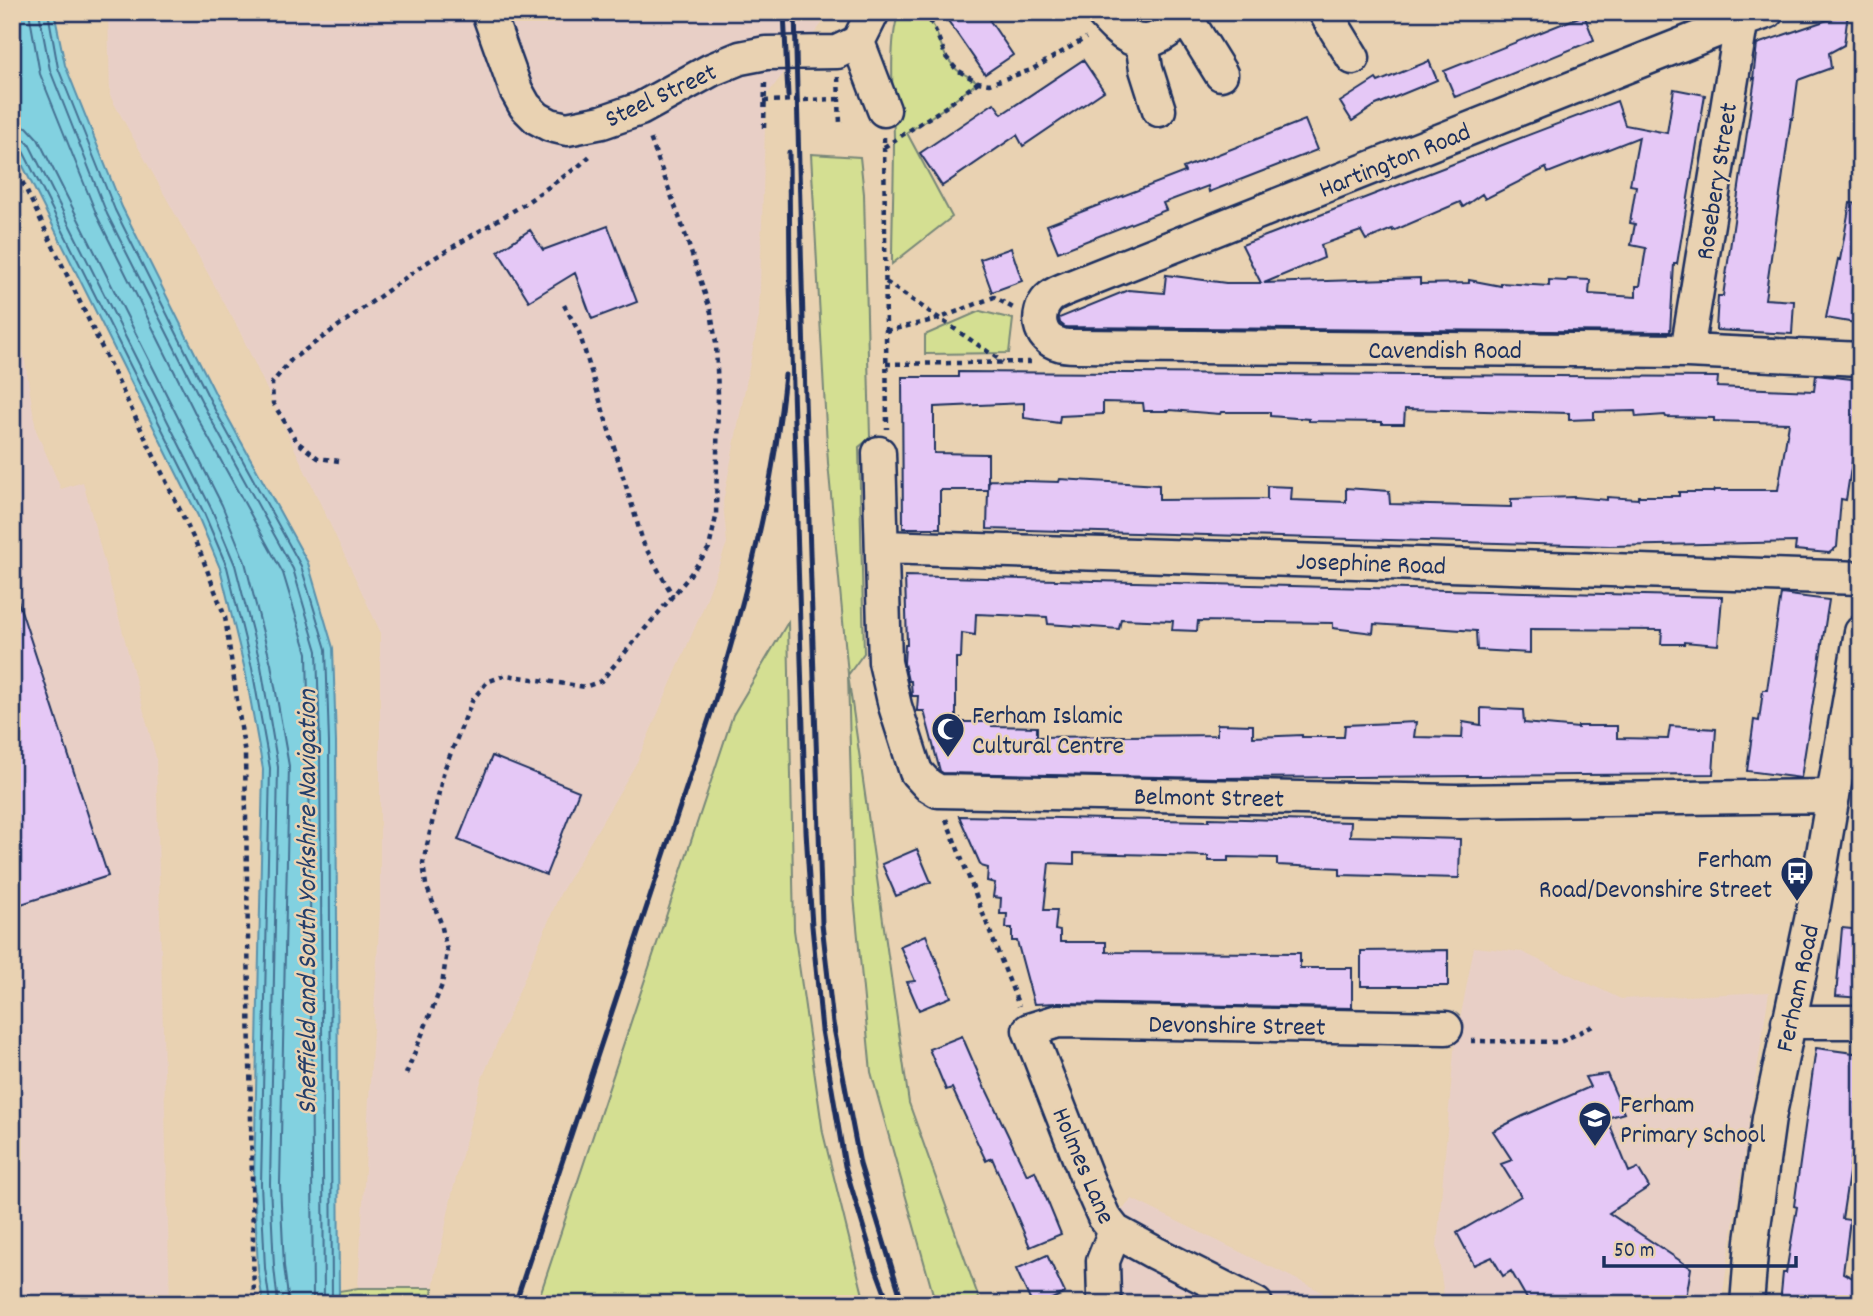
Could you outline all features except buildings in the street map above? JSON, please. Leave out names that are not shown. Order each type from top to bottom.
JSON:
[{"type":"street","name":"Steel Street","points":[[488,12],[516,90],[525,106],[537,118],[566,129],[602,122],[640,109],[711,70],[740,58],[766,53],[848,47]]},
{"type":"street","points":[[873,12],[848,47],[884,110]]},
{"type":"street","points":[[1325,12],[1353,58]]},
{"type":"street","points":[[1106,18],[1127,37],[1142,42],[1153,41],[1189,14],[1221,75]]},
{"type":"street","name":"Hartington Road","points":[[1048,334],[1042,308],[1049,297],[1063,290],[1750,15]]},
{"type":"street","name":"Rosebery Street","points":[[1687,351],[1750,15]]},
{"type":"street","points":[[1142,42],[1151,90],[1159,110]]},
{"type":"street","name":"Cavendish Road","points":[[1048,334],[1089,346],[1687,351],[1861,359]]},
{"type":"street","points":[[879,453],[885,662],[895,706],[916,772],[938,791]]},
{"type":"street","name":"Josephine Road","points":[[882,547],[1861,578]]},
{"type":"street","name":"Ferham Road","points":[[1747,1304],[1752,1241],[1769,1118],[1814,906],[1861,632]]},
{"type":"street","name":"Belmont Street","points":[[938,791],[1457,801],[1833,796]]},
{"type":"street","name":"Devonshire Street","points":[[1029,1030],[1058,1021],[1446,1028]]},
{"type":"street","points":[[1788,1022],[1861,1022]]},
{"type":"street","name":"Holmes Lane","points":[[1029,1030],[1087,1181],[1104,1217],[1115,1231],[1103,1261],[1105,1304]]},
{"type":"street","points":[[1115,1231],[1255,1304]]},
{"type":"path","points":[[924,12],[934,27],[946,57],[957,70],[978,82],[989,84],[1031,70],[1106,18]]},
{"type":"path","points":[[840,124],[839,99],[848,47]]},
{"type":"path","points":[[764,128],[766,53]]},
{"type":"path","points":[[884,147],[947,106],[978,82]]},
{"type":"path","points":[[764,102],[839,99]]},
{"type":"path","points":[[406,1074],[442,985],[447,951],[441,923],[426,885],[423,863],[444,770],[473,699],[487,682],[506,675],[585,687],[601,681],[673,596],[709,548],[716,517],[716,343],[711,312],[640,109]]},
{"type":"path","points":[[879,453],[887,433],[884,110]]},
{"type":"path","points":[[339,461],[318,458],[296,442],[273,403],[272,383],[291,360],[426,263],[523,205],[580,165],[600,147]]},
{"type":"path","points":[[12,154],[18,173],[201,554],[225,617],[245,755],[254,1304]]},
{"type":"path","points":[[886,282],[1004,363]]},
{"type":"path","points":[[886,331],[938,319],[994,297],[1048,334],[1043,362],[886,364]]},
{"type":"path","points":[[564,305],[579,332],[644,545],[673,596]]},
{"type":"path","points":[[938,791],[943,811],[1029,1030]]},
{"type":"path","points":[[1446,1028],[1453,1040],[1560,1042],[1595,1025]]},
{"type":"shaded area","points":[[108,12],[831,12],[766,96],[759,317],[723,502],[727,543],[702,611],[637,762],[560,894],[481,1081],[452,1194],[433,1288],[358,1288],[380,910],[380,631],[238,328],[110,96]]},
{"type":"shaded area","points":[[12,282],[36,430],[61,489],[83,482],[156,757],[170,1304],[12,1304]]},
{"type":"shaded area","name":"Ferham Primary School","points":[[1474,947],[1522,952],[1621,999],[1769,992],[1723,1304],[1445,1304],[1437,1246],[1454,1051]]},
{"type":"shaded area","points":[[1132,1199],[1343,1304],[1096,1304],[1098,1236]]},
{"type":"green space","points":[[900,12],[924,12],[934,27],[946,57],[957,70],[978,82],[907,133],[952,217],[892,264],[892,55]]},
{"type":"green space","points":[[811,154],[860,157],[864,194],[870,438],[859,447],[864,653],[848,675],[828,463]]},
{"type":"green space","points":[[980,311],[1013,319],[1009,353],[925,354],[925,335]]},
{"type":"green space","points":[[788,622],[794,930],[823,1133],[867,1304],[537,1304],[733,715]]},
{"type":"green space","points":[[848,675],[909,1103],[981,1304],[938,1304],[933,1294],[871,1072],[854,896]]},
{"type":"green space","points":[[358,1288],[433,1288],[430,1304],[339,1304],[339,1291]]},
{"type":"water","name":"Sheffield and South Yorkshire Navigation","points":[[12,12],[54,12],[65,65],[122,207],[222,407],[308,563],[333,648],[336,743],[339,1304],[263,1304],[258,1269],[254,1185],[263,769],[245,670],[220,568],[198,516],[14,148]]},
{"type":"railway","points":[[784,12],[788,96]]},
{"type":"railway","points":[[795,12],[822,924],[833,1023],[860,1164],[903,1304]]},
{"type":"railway","points":[[789,152],[790,284],[806,831],[812,926],[822,1030],[845,1166],[889,1304]]},
{"type":"railway","points":[[515,1304],[726,663],[766,500],[785,375]]},
{"type":"place","name":"Ferham Islamic Cultural Centre","points":[[948,759]]},
{"type":"place","name":"Ferham Road/Devonshire Street","points":[[1797,903]]},
{"type":"place","name":"Ferham Primary School","points":[[1595,1148]]}]
